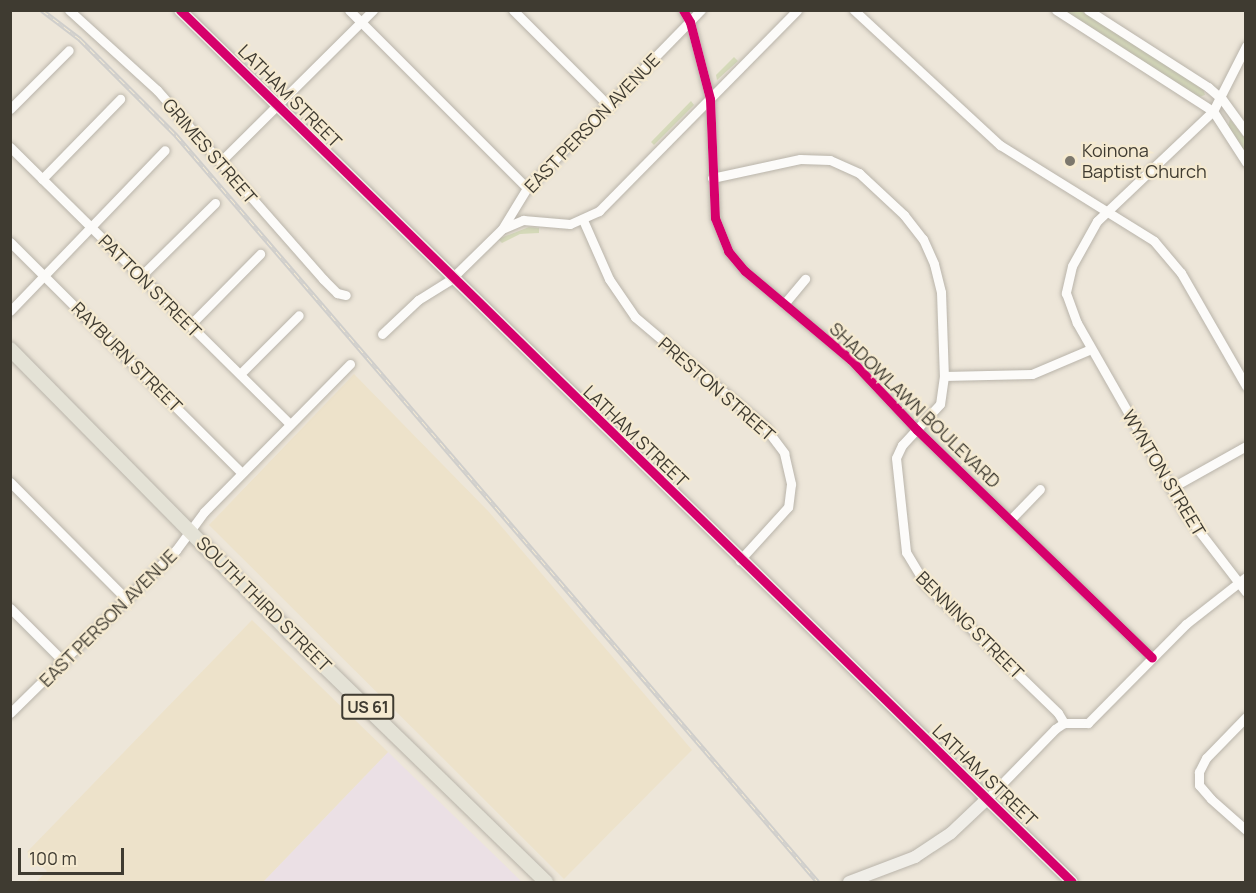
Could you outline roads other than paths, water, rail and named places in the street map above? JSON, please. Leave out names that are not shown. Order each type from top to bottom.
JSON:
[{"type":"main road","name":"SOUTH THIRD STREET","points":[[10,349],[546,882]]},
{"type":"street","name":"GRIMES STREET","points":[[69,10],[130,62],[222,160],[323,279],[337,293],[346,295]]},
{"type":"street","name":"LATHAM STREET","points":[[180,10],[451,279],[1072,882]]},
{"type":"street","points":[[349,10],[527,188]]},
{"type":"street","points":[[222,160],[373,10]]},
{"type":"street","points":[[513,10],[609,106]]},
{"type":"street","name":"SHADOWLAWN BOULEVARD","points":[[683,10],[690,22],[710,99],[715,218],[723,244],[742,268],[851,360],[917,430],[1152,658]]},
{"type":"street","name":"EAST PERSON AVENUE","points":[[382,334],[418,300],[451,279],[502,230],[527,188],[701,10]]},
{"type":"street","points":[[502,230],[523,220],[558,225],[583,220],[599,211],[797,10]]},
{"type":"street","points":[[854,10],[1000,145],[1145,234],[1170,259],[1245,386]]},
{"type":"street","points":[[1056,10],[1213,111],[1245,162]]},
{"type":"street","points":[[1088,10],[1222,99],[1245,132]]},
{"type":"street","name":"WYNTON STREET","points":[[1245,46],[1222,99],[1213,111],[1107,209],[1074,261],[1066,287],[1073,317],[1197,533],[1245,592]]},
{"type":"street","points":[[10,109],[69,50]]},
{"type":"street","points":[[42,179],[120,99]]},
{"type":"street","name":"PATTON STREET","points":[[10,147],[290,424]]},
{"type":"street","points":[[10,310],[165,150]]},
{"type":"street","name":"BENNING STREET","points":[[712,178],[815,158],[837,162],[859,173],[912,225],[934,264],[942,298],[944,376],[940,404],[902,445],[895,465],[910,564],[925,584],[1058,713],[1064,723]]},
{"type":"street","points":[[141,276],[214,203]]},
{"type":"street","name":"PRESTON STREET","points":[[583,220],[609,279],[635,317],[764,426],[784,453],[791,484],[788,507],[740,560]]},
{"type":"street","name":"RAYBURN STREET","points":[[10,242],[242,473]]},
{"type":"street","points":[[190,325],[260,254]]},
{"type":"street","points":[[784,304],[805,279]]},
{"type":"street","points":[[240,374],[299,315]]},
{"type":"street","points":[[944,376],[1032,374],[1091,348]]},
{"type":"street","name":"EAST PERSON AVENUE","points":[[10,713],[127,600],[192,531],[204,512],[350,364]]},
{"type":"street","points":[[1171,488],[1245,446]]},
{"type":"street","points":[[10,482],[127,600]]},
{"type":"street","points":[[1010,520],[1040,489]]},
{"type":"street","points":[[849,882],[915,857],[957,828],[1064,723],[1088,723],[1191,619],[1245,577]]},
{"type":"street","points":[[10,608],[64,662]]},
{"type":"street","points":[[1245,717],[1206,758],[1199,772],[1199,785],[1210,799],[1245,830]]},
{"type":"railway","points":[[42,10],[80,39],[176,135],[818,882]]},
{"type":"place","name":"Koinona Baptist Church","points":[[1070,161]]}]
